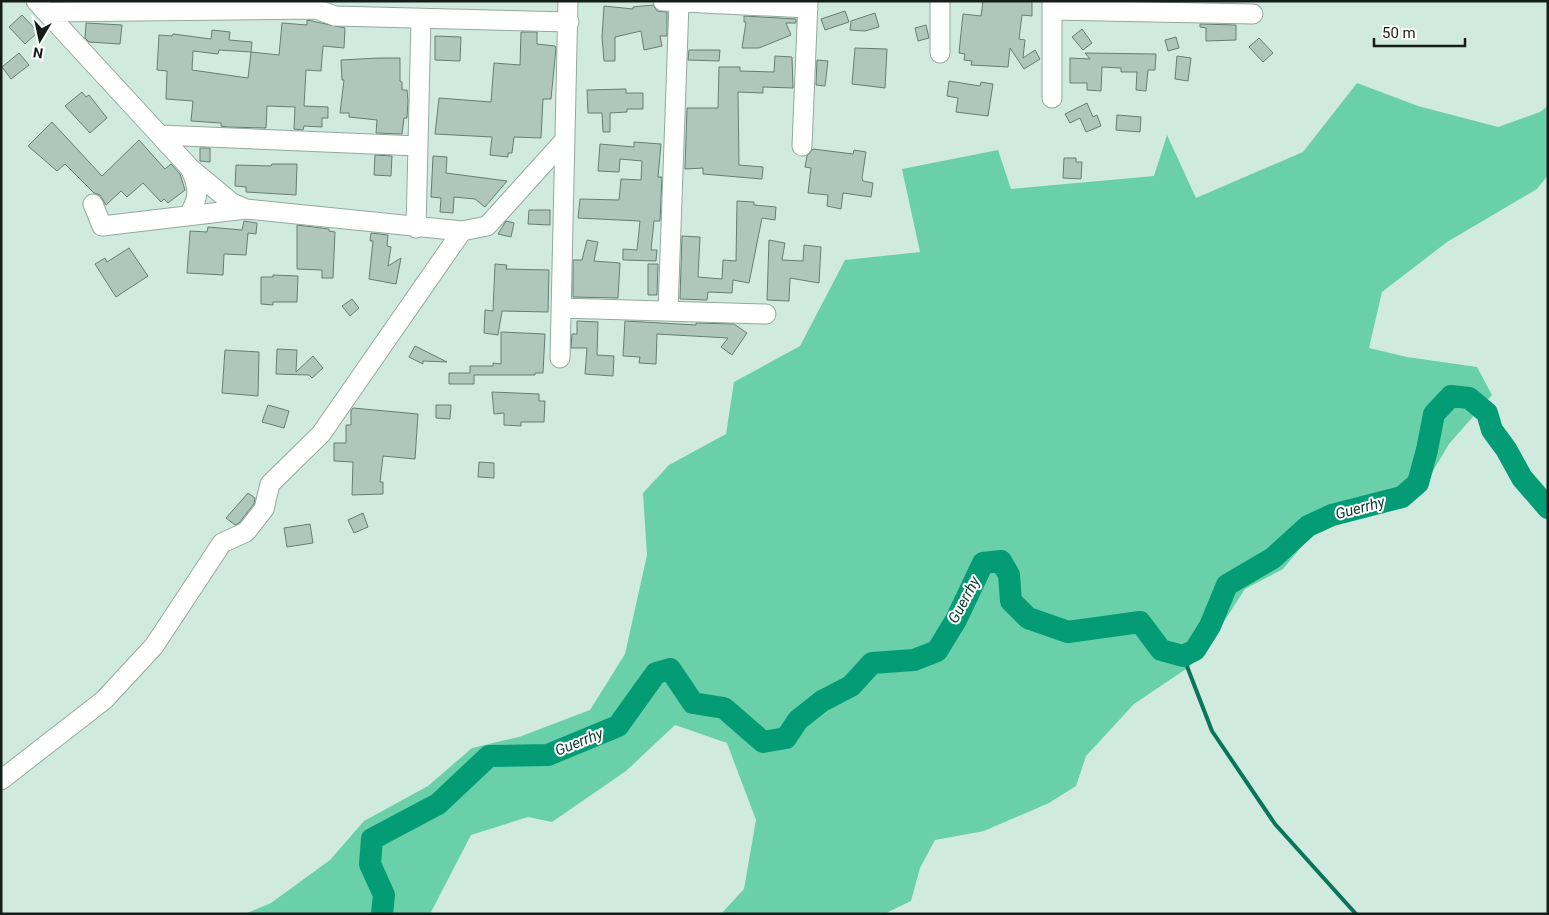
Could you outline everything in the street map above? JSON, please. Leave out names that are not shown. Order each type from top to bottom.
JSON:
[{"type":"street","points":[[560,358],[568,1]]},
{"type":"street","points":[[940,1],[940,53]]},
{"type":"street","points":[[668,311],[671,2],[808,4],[802,146]]},
{"type":"street","points":[[41,6],[316,5],[335,16],[569,22]]},
{"type":"street","points":[[41,6],[190,168],[232,203],[246,209]]},
{"type":"street","points":[[1052,98],[1052,6],[1253,14]]},
{"type":"street","points":[[416,228],[421,19]]},
{"type":"street","points":[[160,135],[418,146]]},
{"type":"street","points":[[93,204],[102,226],[246,209],[462,232],[487,226],[564,142]]},
{"type":"street","points":[[188,216],[195,207],[199,194],[190,168]]},
{"type":"street","points":[[1,780],[104,700],[154,646],[222,543],[246,532],[264,510],[270,484],[321,434],[381,352],[462,232]]},
{"type":"street","points":[[561,308],[766,314]]},
{"type":"green space","points":[[1357,83],[1418,106],[1498,127],[1540,112],[1548,106],[1548,175],[1537,189],[1447,242],[1382,292],[1369,348],[1407,357],[1477,367],[1492,395],[1449,444],[1424,486],[1407,504],[1329,523],[1312,534],[1283,569],[1245,589],[1206,649],[1189,667],[1134,704],[1086,756],[1076,786],[1049,803],[984,831],[935,840],[920,868],[911,901],[884,914],[721,914],[744,889],[756,820],[727,743],[675,725],[626,771],[552,822],[528,817],[471,835],[430,914],[245,914],[271,903],[330,860],[364,821],[428,786],[472,748],[519,737],[590,710],[625,654],[647,555],[643,493],[669,465],[726,434],[734,382],[800,346],[845,260],[920,252],[902,169],[998,150],[1011,189],[1154,176],[1167,135],[1196,198],[1303,152]]},
{"type":"building","points":[[983,1],[1032,1],[1032,16],[1022,15],[1019,39],[1025,40],[1023,58],[1035,50],[1040,59],[1024,69],[1010,48],[1008,67],[971,65],[972,61],[964,60],[965,54],[959,53],[963,14],[981,16]]},
{"type":"building","points":[[653,5],[657,11],[667,12],[667,36],[660,36],[662,46],[644,50],[641,31],[615,37],[615,61],[604,61],[602,37],[604,6],[633,9],[633,7]]},
{"type":"building","points":[[845,11],[849,22],[825,30],[821,19]]},
{"type":"building","points":[[875,13],[879,27],[865,31],[850,30],[851,21]]},
{"type":"building","points":[[22,15],[38,32],[25,44],[9,27]]},
{"type":"building","points":[[744,16],[796,19],[796,23],[786,23],[791,35],[759,48],[742,48],[746,22],[744,22]]},
{"type":"building","points":[[307,20],[345,28],[344,48],[323,46],[321,71],[306,70],[304,106],[328,107],[328,118],[322,118],[322,127],[304,126],[303,130],[294,129],[295,107],[267,106],[266,128],[227,127],[221,126],[221,123],[191,121],[193,101],[166,99],[167,71],[157,70],[159,35],[172,36],[173,34],[211,39],[212,30],[230,32],[229,40],[252,42],[251,52],[279,55],[282,23],[307,25]],"holes":[[[219,50],[251,52],[248,78],[192,70],[193,51],[218,54]]]},
{"type":"building","points":[[86,23],[122,25],[120,44],[89,42],[85,38]]},
{"type":"building","points":[[1200,24],[1236,25],[1236,40],[1206,41],[1206,28],[1200,27]]},
{"type":"building","points":[[926,25],[929,38],[918,41],[915,28]]},
{"type":"building","points":[[1082,29],[1092,43],[1083,50],[1072,37]]},
{"type":"building","points":[[521,32],[537,32],[537,44],[555,46],[556,48],[551,99],[543,99],[541,138],[514,137],[512,153],[508,153],[508,157],[490,155],[492,137],[435,134],[439,98],[491,102],[494,63],[520,65]]},
{"type":"building","points":[[435,36],[461,37],[460,61],[435,60]]},
{"type":"building","points":[[1176,37],[1179,48],[1168,51],[1165,40]]},
{"type":"building","points":[[1259,38],[1273,53],[1263,62],[1249,47]]},
{"type":"building","points":[[855,48],[887,49],[885,88],[852,84]]},
{"type":"building","points":[[689,50],[720,50],[719,61],[688,60]]},
{"type":"building","points":[[19,53],[29,65],[11,79],[2,67]]},
{"type":"building","points":[[1085,53],[1156,54],[1155,70],[1148,70],[1146,91],[1136,90],[1137,72],[1121,72],[1121,68],[1102,67],[1101,91],[1087,90],[1087,83],[1070,83],[1070,58],[1090,59]]},
{"type":"building","points":[[775,56],[792,57],[793,88],[763,87],[763,93],[738,92],[739,165],[763,167],[762,179],[703,174],[703,168],[685,169],[687,108],[718,108],[719,67],[740,67],[740,71],[774,72]]},
{"type":"building","points":[[1177,56],[1191,58],[1188,81],[1175,79]]},
{"type":"building","points":[[400,58],[400,81],[402,82],[402,90],[407,90],[408,101],[407,118],[404,118],[402,134],[376,133],[377,120],[349,117],[349,113],[340,113],[344,80],[342,80],[341,60]]},
{"type":"building","points":[[817,60],[828,61],[825,86],[816,85]]},
{"type":"building","points":[[949,81],[980,86],[981,82],[993,84],[988,116],[956,112],[958,98],[947,96]]},
{"type":"building","points":[[626,89],[626,93],[643,93],[643,109],[627,109],[627,112],[610,113],[610,132],[603,132],[602,113],[588,113],[587,90]]},
{"type":"building","points":[[82,92],[86,97],[89,95],[107,118],[90,133],[65,106]]},
{"type":"building","points":[[1087,103],[1093,117],[1097,115],[1101,126],[1086,132],[1080,118],[1070,123],[1065,114]]},
{"type":"building","points":[[1117,115],[1141,117],[1140,132],[1116,130]]},
{"type":"building","points":[[52,122],[102,176],[139,140],[165,169],[171,164],[180,174],[185,190],[168,203],[164,199],[161,202],[143,183],[127,197],[121,191],[106,205],[100,195],[94,193],[65,164],[57,171],[28,146]]},
{"type":"building","points":[[634,142],[661,144],[658,177],[662,177],[660,221],[654,221],[651,250],[657,250],[656,261],[623,260],[623,249],[637,250],[640,221],[578,218],[580,199],[619,200],[621,179],[641,180],[642,161],[620,159],[619,172],[598,171],[600,144],[634,147]]},
{"type":"building","points":[[200,148],[210,148],[210,162],[200,161]]},
{"type":"building","points":[[813,149],[853,154],[854,150],[866,152],[862,178],[863,181],[873,183],[871,197],[843,193],[841,209],[827,206],[828,195],[808,193],[811,168],[805,167],[807,156]]},
{"type":"building","points":[[375,155],[392,156],[391,176],[374,175]]},
{"type":"building","points":[[433,156],[447,157],[446,173],[507,181],[485,207],[475,199],[454,197],[453,213],[440,212],[441,198],[431,197]]},
{"type":"building","points":[[1064,158],[1076,158],[1076,162],[1082,162],[1081,179],[1063,178]]},
{"type":"building","points":[[272,164],[297,164],[296,195],[246,192],[246,187],[235,186],[236,165],[271,166]]},
{"type":"building","points":[[737,201],[754,202],[754,205],[776,207],[775,220],[762,218],[749,283],[733,280],[732,293],[708,292],[707,300],[680,299],[682,236],[700,237],[698,277],[722,279],[723,260],[736,261]]},
{"type":"building","points":[[529,210],[550,210],[550,225],[528,224]]},
{"type":"building","points":[[244,221],[257,223],[256,234],[248,233],[246,255],[224,254],[223,275],[187,273],[190,231],[207,232],[208,227],[242,230]]},
{"type":"building","points":[[506,221],[514,223],[511,237],[498,234]]},
{"type":"building","points":[[297,225],[329,229],[329,231],[335,232],[333,278],[322,278],[322,270],[297,269]]},
{"type":"building","points":[[371,233],[388,235],[387,246],[391,247],[388,266],[401,258],[396,284],[369,279],[373,241],[370,241]]},
{"type":"building","points":[[587,240],[598,242],[594,261],[620,263],[618,298],[573,297],[573,260],[582,260]]},
{"type":"building","points":[[769,240],[785,243],[782,260],[803,261],[804,245],[821,247],[819,283],[790,278],[789,301],[767,300]]},
{"type":"building","points":[[129,248],[148,276],[116,297],[95,264],[105,258],[107,262]]},
{"type":"building","points":[[495,264],[507,265],[506,269],[549,270],[548,312],[502,311],[498,335],[484,333],[485,310],[493,311]]},
{"type":"building","points":[[648,264],[658,264],[657,295],[648,295]]},
{"type":"building","points":[[273,275],[298,276],[297,302],[273,302],[273,305],[261,304],[261,277],[273,277]]},
{"type":"building","points":[[352,299],[359,308],[350,316],[342,306]]},
{"type":"building","points":[[577,321],[598,322],[597,355],[614,356],[613,376],[585,374],[587,348],[571,348],[572,334],[577,334]]},
{"type":"building","points":[[625,321],[696,325],[696,323],[734,324],[747,333],[732,355],[721,347],[728,338],[657,334],[656,364],[639,363],[640,357],[623,356]]},
{"type":"building","points":[[501,332],[545,334],[543,373],[535,373],[535,375],[474,375],[474,384],[449,384],[449,373],[470,373],[470,366],[493,366],[493,363],[501,364]]},
{"type":"building","points":[[415,346],[447,362],[423,361],[423,364],[409,357]]},
{"type":"building","points":[[277,349],[297,350],[296,372],[313,356],[323,368],[312,378],[309,375],[276,374]]},
{"type":"building","points":[[225,350],[259,352],[258,396],[222,393]]},
{"type":"building","points":[[492,392],[539,394],[539,401],[545,401],[544,422],[521,422],[521,426],[504,425],[504,413],[494,414]]},
{"type":"building","points":[[268,405],[289,411],[284,428],[262,422]]},
{"type":"building","points":[[436,405],[451,405],[450,419],[436,418]]},
{"type":"building","points":[[353,408],[418,414],[415,459],[383,456],[380,482],[383,482],[383,494],[352,495],[353,462],[334,461],[334,443],[346,443],[346,425],[351,425],[351,411]]},
{"type":"building","points":[[479,462],[494,463],[494,478],[478,477]]},
{"type":"building","points":[[248,493],[255,498],[254,504],[239,523],[235,525],[226,518]]},
{"type":"building","points":[[363,513],[368,527],[354,533],[348,520]]},
{"type":"building","points":[[310,524],[313,543],[287,547],[284,528]]},
{"type":"waterway","name":"Guerrhy","points":[[382,914],[384,895],[370,864],[372,839],[438,804],[489,756],[548,755],[618,726],[656,673],[670,669],[693,703],[724,708],[763,742],[786,738],[798,720],[822,701],[851,686],[872,663],[914,660],[937,651],[956,620],[983,563],[1001,561],[1009,575],[1011,601],[1028,618],[1068,632],[1140,622],[1161,650],[1183,656],[1195,650],[1210,626],[1227,585],[1273,558],[1308,526],[1332,515],[1402,497],[1418,483],[1434,414],[1451,396],[1469,398],[1487,413],[1492,430],[1506,449],[1522,478],[1548,508]]},
{"type":"waterway","points":[[1183,656],[1212,731],[1275,824],[1356,914]]}]
